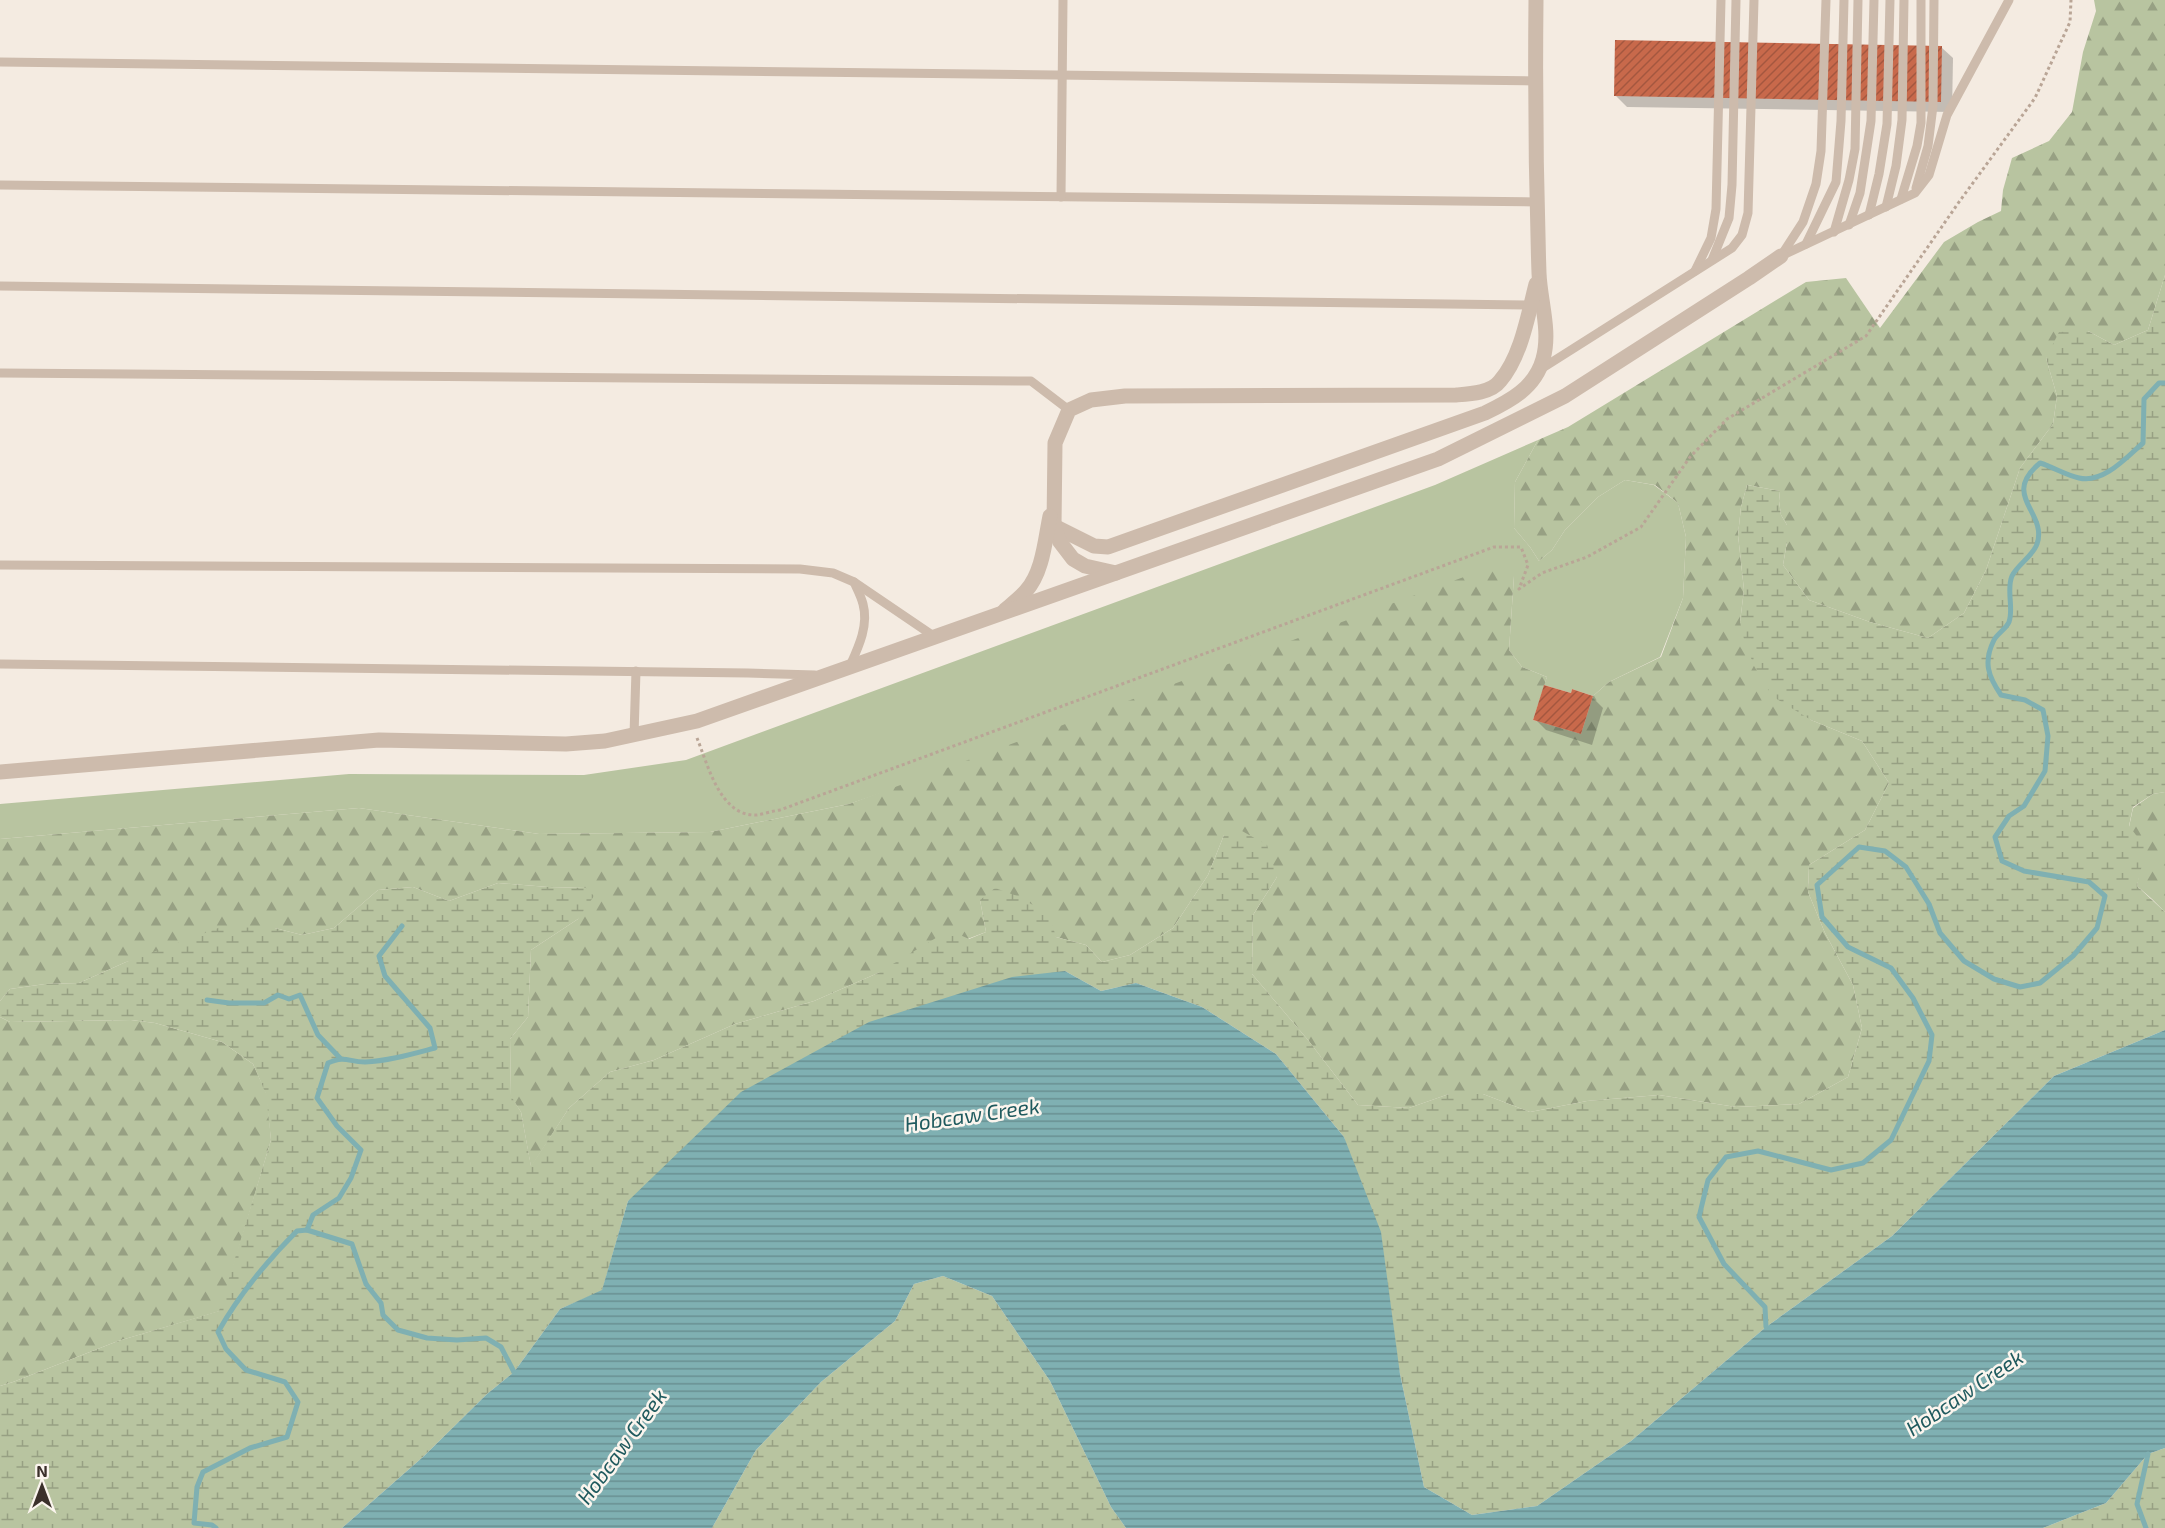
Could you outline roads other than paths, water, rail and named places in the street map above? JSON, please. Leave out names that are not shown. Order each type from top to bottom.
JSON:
[{"type":"street","points":[[1054,526],[1094,546],[1108,547],[1485,413],[1513,399],[1529,384],[1543,359],[1545,330],[1539,276],[1536,0]]},
{"type":"street","points":[[0,772],[379,740],[566,744],[604,741],[691,723],[1438,459],[1565,396],[1781,256]]},
{"type":"street","points":[[1116,573],[1085,566],[1073,559],[1060,542],[1054,526],[1055,444],[1069,410],[1092,400],[1125,396],[1456,395],[1479,393],[1500,383],[1518,350],[1539,276]]},
{"type":"street","points":[[1001,614],[1033,581],[1040,562],[1054,499]]},
{"type":"lane","points":[[1061,197],[1063,0]]},
{"type":"lane","points":[[1695,271],[1711,238],[1716,209],[1721,0]]},
{"type":"lane","points":[[1712,260],[1729,218],[1736,0]]},
{"type":"lane","points":[[1536,372],[1732,248],[1742,235],[1748,213],[1754,0]]},
{"type":"lane","points":[[1781,256],[1803,222],[1816,184],[1821,151],[1826,0]]},
{"type":"lane","points":[[1806,244],[1836,182],[1841,121],[1844,0]]},
{"type":"lane","points":[[1834,232],[1855,149],[1858,0]]},
{"type":"lane","points":[[1849,225],[1860,193],[1871,121],[1874,0]]},
{"type":"lane","points":[[1869,215],[1879,174],[1887,124],[1890,0]]},
{"type":"lane","points":[[1886,207],[1896,166],[1902,120],[1904,0]]},
{"type":"lane","points":[[1901,199],[1917,146],[1921,123],[1921,0]]},
{"type":"lane","points":[[1915,193],[1928,147],[1932,106],[1934,0]]},
{"type":"lane","points":[[1781,256],[1915,193],[1929,175],[1947,115],[2009,0]]},
{"type":"lane","points":[[0,62],[1537,81]]},
{"type":"lane","points":[[0,185],[1538,202]]},
{"type":"lane","points":[[0,286],[1531,305]]},
{"type":"lane","points":[[0,373],[1031,381],[1069,410]]},
{"type":"lane","points":[[0,565],[800,569],[833,573],[854,582],[935,638]]},
{"type":"lane","points":[[849,668],[863,633],[864,617],[864,605],[854,582]]},
{"type":"lane","points":[[0,664],[636,671],[826,676]]},
{"type":"lane","points":[[634,735],[636,671]]},
{"type":"water","name":"Hobcaw Creek","points":[[1065,971],[1101,991],[1136,983],[1202,1007],[1276,1054],[1344,1137],[1381,1232],[1400,1374],[1424,1487],[1472,1515],[1537,1506],[1631,1441],[1766,1327],[1892,1236],[2054,1076],[2165,1030],[2165,1448],[2148,1454],[2106,1503],[2043,1528],[1126,1528],[1111,1507],[1050,1381],[992,1296],[943,1276],[914,1284],[895,1321],[821,1382],[756,1450],[712,1528],[342,1528],[424,1456],[487,1394],[514,1372],[560,1309],[602,1290],[628,1201],[741,1092],[869,1022],[1012,977]]},
{"type":"waterway","points":[[1766,1327],[1765,1307],[1724,1264],[1699,1217],[1708,1180],[1726,1157],[1758,1151],[1831,1170],[1863,1163],[1891,1140],[1929,1061],[1932,1035],[1913,998],[1891,968],[1848,947],[1822,917],[1817,885],[1859,847],[1885,851],[1906,867],[1929,904],[1940,933],[1964,961],[1994,979],[2020,987],[2040,983],[2073,956],[2097,928],[2105,896],[2089,882],[2024,871],[2002,861],[1995,837],[2009,816],[2024,806],[2045,771],[2048,736],[2043,710],[2025,700],[2001,695],[1990,675],[1988,662],[1994,640],[2009,622],[2012,576],[2037,544],[2039,533],[2024,495],[2024,485],[2029,475],[2040,463],[2074,477],[2088,479],[2114,468],[2143,443],[2144,399],[2159,383],[2165,383]]},
{"type":"waterway","points":[[307,1230],[313,1215],[339,1198],[351,1178],[361,1150],[337,1126],[317,1098],[328,1063],[343,1059],[359,1062],[382,1060],[435,1048],[430,1028],[385,976],[379,956],[402,926]]},
{"type":"waterway","points":[[207,1000],[229,1003],[264,1003],[278,995],[289,999],[300,995],[318,1035],[340,1058]]},
{"type":"waterway","points":[[216,1528],[212,1525],[194,1523],[197,1487],[203,1472],[250,1448],[287,1437],[298,1402],[285,1382],[246,1370],[226,1349],[218,1332],[254,1279],[297,1231],[307,1230],[352,1244],[366,1284],[381,1303],[383,1315],[398,1330],[427,1338],[457,1340],[486,1338],[501,1347],[514,1372]]},
{"type":"waterway","points":[[2146,1528],[2137,1504],[2148,1454]]}]
